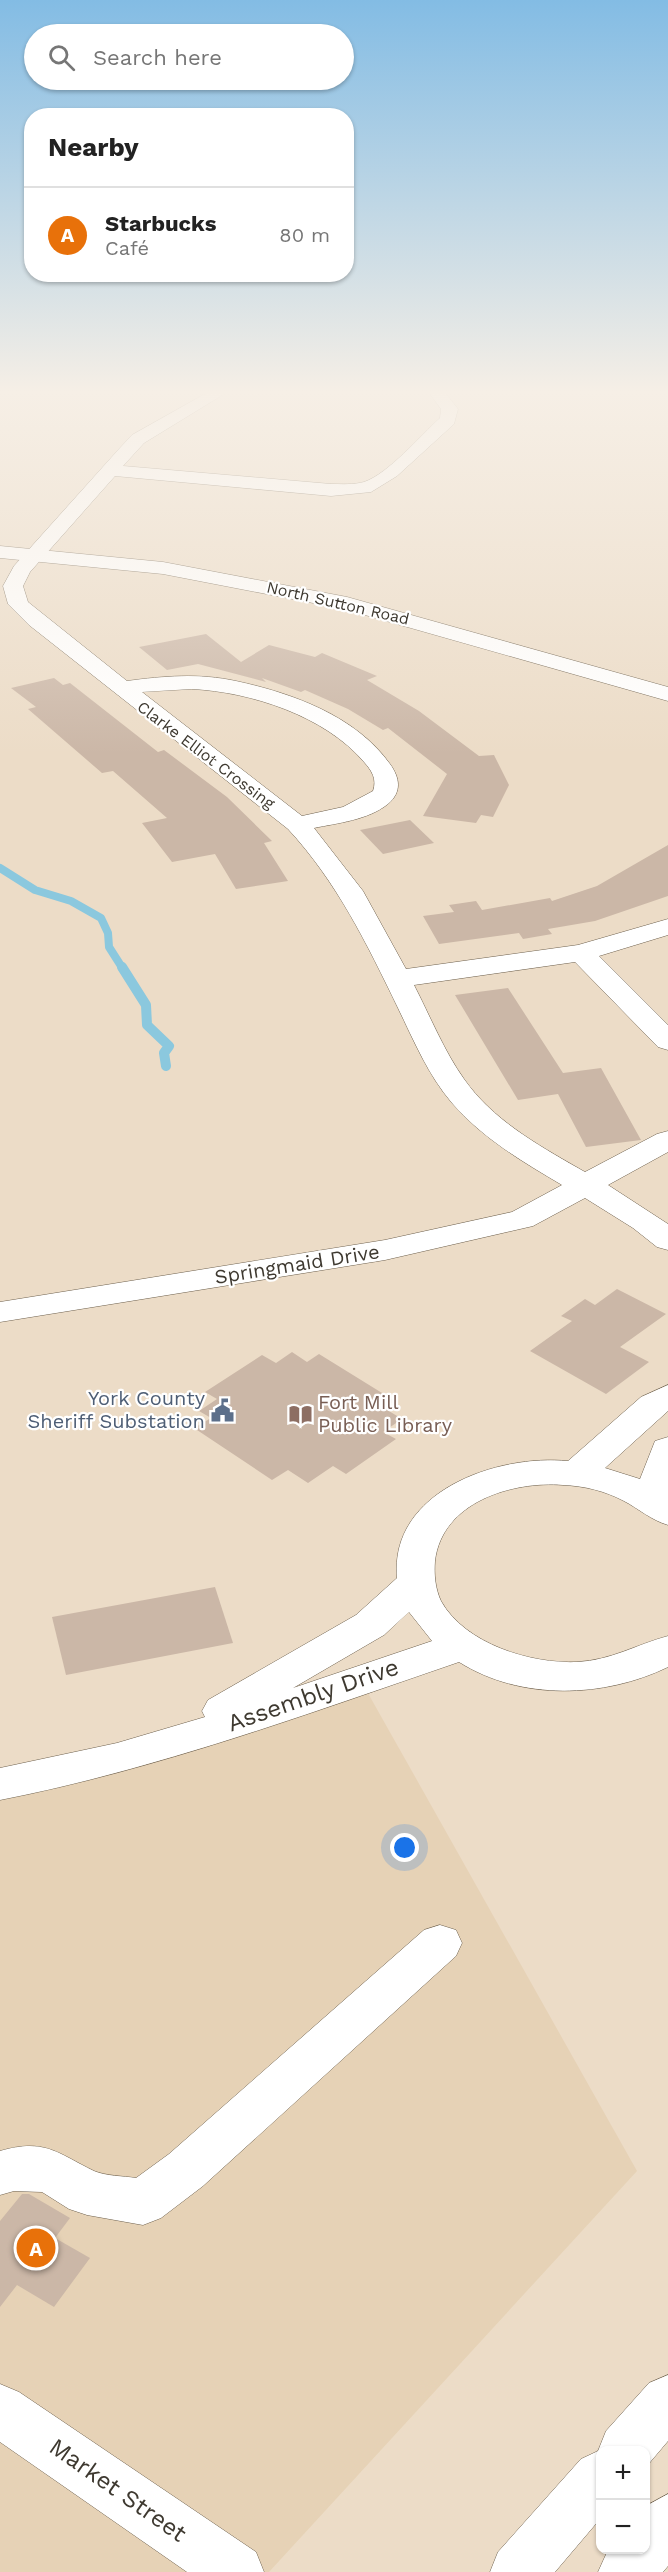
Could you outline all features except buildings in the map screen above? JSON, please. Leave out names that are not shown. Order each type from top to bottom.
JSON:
[{"type":"street","points":[[42,547],[71,514]]},
{"type":"street","name":"North Sutton Road","points":[[0,538],[347,603],[668,694]]},
{"type":"street","name":"North Sutton Road","points":[[0,552],[42,547],[163,551],[252,565]]},
{"type":"street","name":"Clarke Elliot Crossing","points":[[42,547],[21,570],[13,586],[18,604],[121,689],[297,824],[317,844],[349,890],[438,1060],[468,1103],[508,1136],[585,1185],[642,1217],[668,1240]]},
{"type":"street","points":[[121,689],[171,683],[219,684],[305,711],[349,734],[382,769],[388,781],[384,792],[378,799],[354,810],[297,824]]},
{"type":"street","points":[[397,979],[581,953],[668,927]]},
{"type":"street","points":[[581,953],[667,1039]]},
{"type":"street","name":"Springmaid Drive","points":[[0,1311],[385,1250],[522,1219],[668,1140]]},
{"type":"street","points":[[576,1474],[653,1405],[668,1396]]},
{"type":"street","points":[[662,1507],[656,1487],[668,1449]]},
{"type":"street","points":[[660,1664],[610,1675],[571,1678],[531,1674],[494,1663],[462,1646],[431,1617],[416,1583],[416,1551],[429,1522],[455,1498],[501,1479],[532,1473],[576,1474],[618,1484],[662,1507]]},
{"type":"street","name":"Assembly Drive","points":[[163,1745],[370,1625],[416,1583]]},
{"type":"street","name":"Assembly Drive","points":[[0,1784],[59,1774],[163,1745],[462,1646]]},
{"type":"street","points":[[0,2173],[14,2169],[49,2170],[87,2193],[143,2202],[186,2170],[440,1943]]},
{"type":"street","points":[[628,2446],[668,2401]]},
{"type":"street","name":"Market Street","points":[[0,2410],[236,2572]]},
{"type":"street","points":[[518,2572],[596,2483]]},
{"type":"street","points":[[650,2543],[668,2522]]},
{"type":"street","points":[[626,2572],[641,2554]]},
{"type":"shaded area","points":[[360,1679],[637,2171],[269,2572],[0,2572],[0,1784]]},
{"type":"waterway","points":[[0,868],[35,890],[71,901],[101,918],[108,933],[109,947],[123,969]]},
{"type":"waterway","points":[[122,967],[146,1005],[147,1025],[169,1046],[164,1053],[166,1066]]},
{"type":"place","name":"York County Sheriff Substation","points":[[223,1410]]},
{"type":"place","name":"Fort Mill Public Library","points":[[300,1414]]},
{"type":"place","name":"Starbucks","points":[[36,2248]]}]
